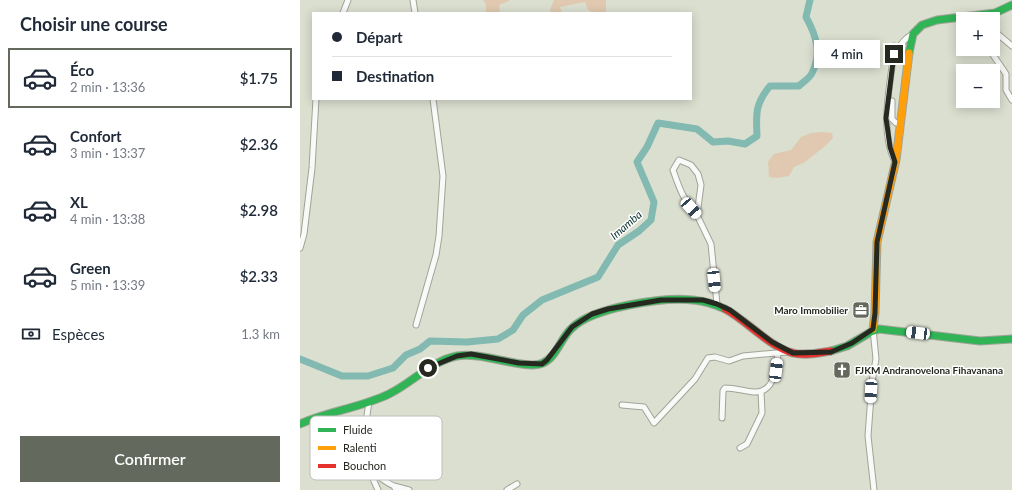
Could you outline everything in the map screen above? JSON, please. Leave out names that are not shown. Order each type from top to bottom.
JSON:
[{"type":"street","points":[[343,12],[348,0]]},
{"type":"street","points":[[413,0],[415,12]]},
{"type":"street","points":[[998,12],[1012,5]]},
{"type":"street","points":[[900,123],[892,119],[891,107],[896,58],[899,47],[905,38],[913,34],[922,25],[937,20],[956,19]]},
{"type":"street","points":[[874,490],[868,436],[872,382],[876,359],[873,329],[875,313],[877,242],[895,162],[908,57],[913,34]]},
{"type":"street","points":[[1000,36],[1012,46]]},
{"type":"street","points":[[894,46],[886,118],[890,147],[895,162]]},
{"type":"street","points":[[994,56],[1006,74],[1006,90],[1012,100]]},
{"type":"street","points":[[300,248],[304,234],[312,168],[316,100]]},
{"type":"street","points":[[416,325],[436,255],[439,236],[443,176],[433,100]]},
{"type":"street","points":[[697,215],[701,185],[698,174],[691,165],[678,160],[673,170],[678,186],[685,202],[697,215],[711,244],[717,304]]},
{"type":"street","points":[[318,416],[369,402],[389,394],[428,368],[457,356],[471,354],[519,363],[542,364],[547,360],[572,327],[592,314],[608,309],[661,300],[703,300],[717,304],[730,310],[772,342],[793,353],[831,352],[852,343],[873,329],[884,329],[980,341],[1012,339]]},
{"type":"street","points":[[622,405],[644,407],[654,423],[695,379],[708,358],[715,357],[729,361],[743,356],[790,351]]},
{"type":"street","points":[[722,418],[723,391],[725,388],[754,392],[767,388],[775,374],[778,352]]},
{"type":"street","points":[[740,448],[747,444],[762,413],[761,391]]},
{"type":"street","points":[[368,416],[369,402]]},
{"type":"street","points":[[300,424],[310,420]]},
{"type":"street","points":[[374,480],[378,490]]},
{"type":"street","points":[[385,480],[395,488],[409,490]]},
{"type":"street","points":[[507,490],[517,484]]},
{"type":"shaded area","points":[[483,0],[509,0],[499,5],[500,12],[486,12],[486,4]]},
{"type":"shaded area","points":[[554,0],[606,0],[606,12],[592,12],[588,10],[585,2],[560,7],[562,12],[551,12],[550,10]]},
{"type":"shaded area","points":[[811,133],[832,133],[833,138],[824,147],[805,162],[794,167],[789,176],[777,178],[769,177],[768,162],[774,154],[791,150],[801,137]]},
{"type":"building","name":"FJKM Andranovelona Fihavanana","points":[[841,364],[848,364],[849,373],[835,373],[835,368],[840,368]]},
{"type":"waterway","name":"Imamba","points":[[300,359],[342,376],[368,376],[393,368],[406,355],[420,349],[430,341],[467,342],[498,339],[513,330],[523,315],[542,300],[598,277],[618,245],[639,231],[651,220],[654,202],[637,162],[647,147],[658,123],[697,129],[713,142],[728,141],[745,144],[757,136],[756,121],[759,104],[770,86],[799,86],[811,75],[815,66],[817,51],[815,37],[806,17],[810,0]]},
{"type":"traffic: fast","points":[[909,53],[913,34],[922,25],[937,20],[995,13],[1012,5]]},
{"type":"traffic: fast","points":[[322,416],[378,399],[389,394],[439,362],[457,356],[478,356],[526,365],[543,363],[552,356],[572,328],[596,314],[612,309],[647,302],[680,299],[701,301],[725,309]]},
{"type":"traffic: fast","points":[[831,351],[847,346],[879,329],[980,341],[1012,339]]},
{"type":"traffic: fast","points":[[300,424],[310,420]]},
{"type":"traffic: slow","points":[[873,329],[875,313],[877,242],[896,160],[909,53]]},
{"type":"traffic: jam","points":[[725,309],[767,340],[785,350],[802,354],[831,351]]},
{"type":"place","name":"Maro Immobilier","points":[[861,310]]},
{"type":"place","name":"FJKM Andranovelona Fihavanana","points":[[842,370]]},
{"type":"route","points":[[428,368],[447,359],[471,354],[519,363],[542,364],[547,360],[572,327],[592,314],[608,309],[661,300],[703,300],[717,304],[741,317],[772,342],[793,353],[831,352],[852,343],[873,329],[875,313],[877,242],[895,162],[890,147],[886,118],[894,54]]}]
